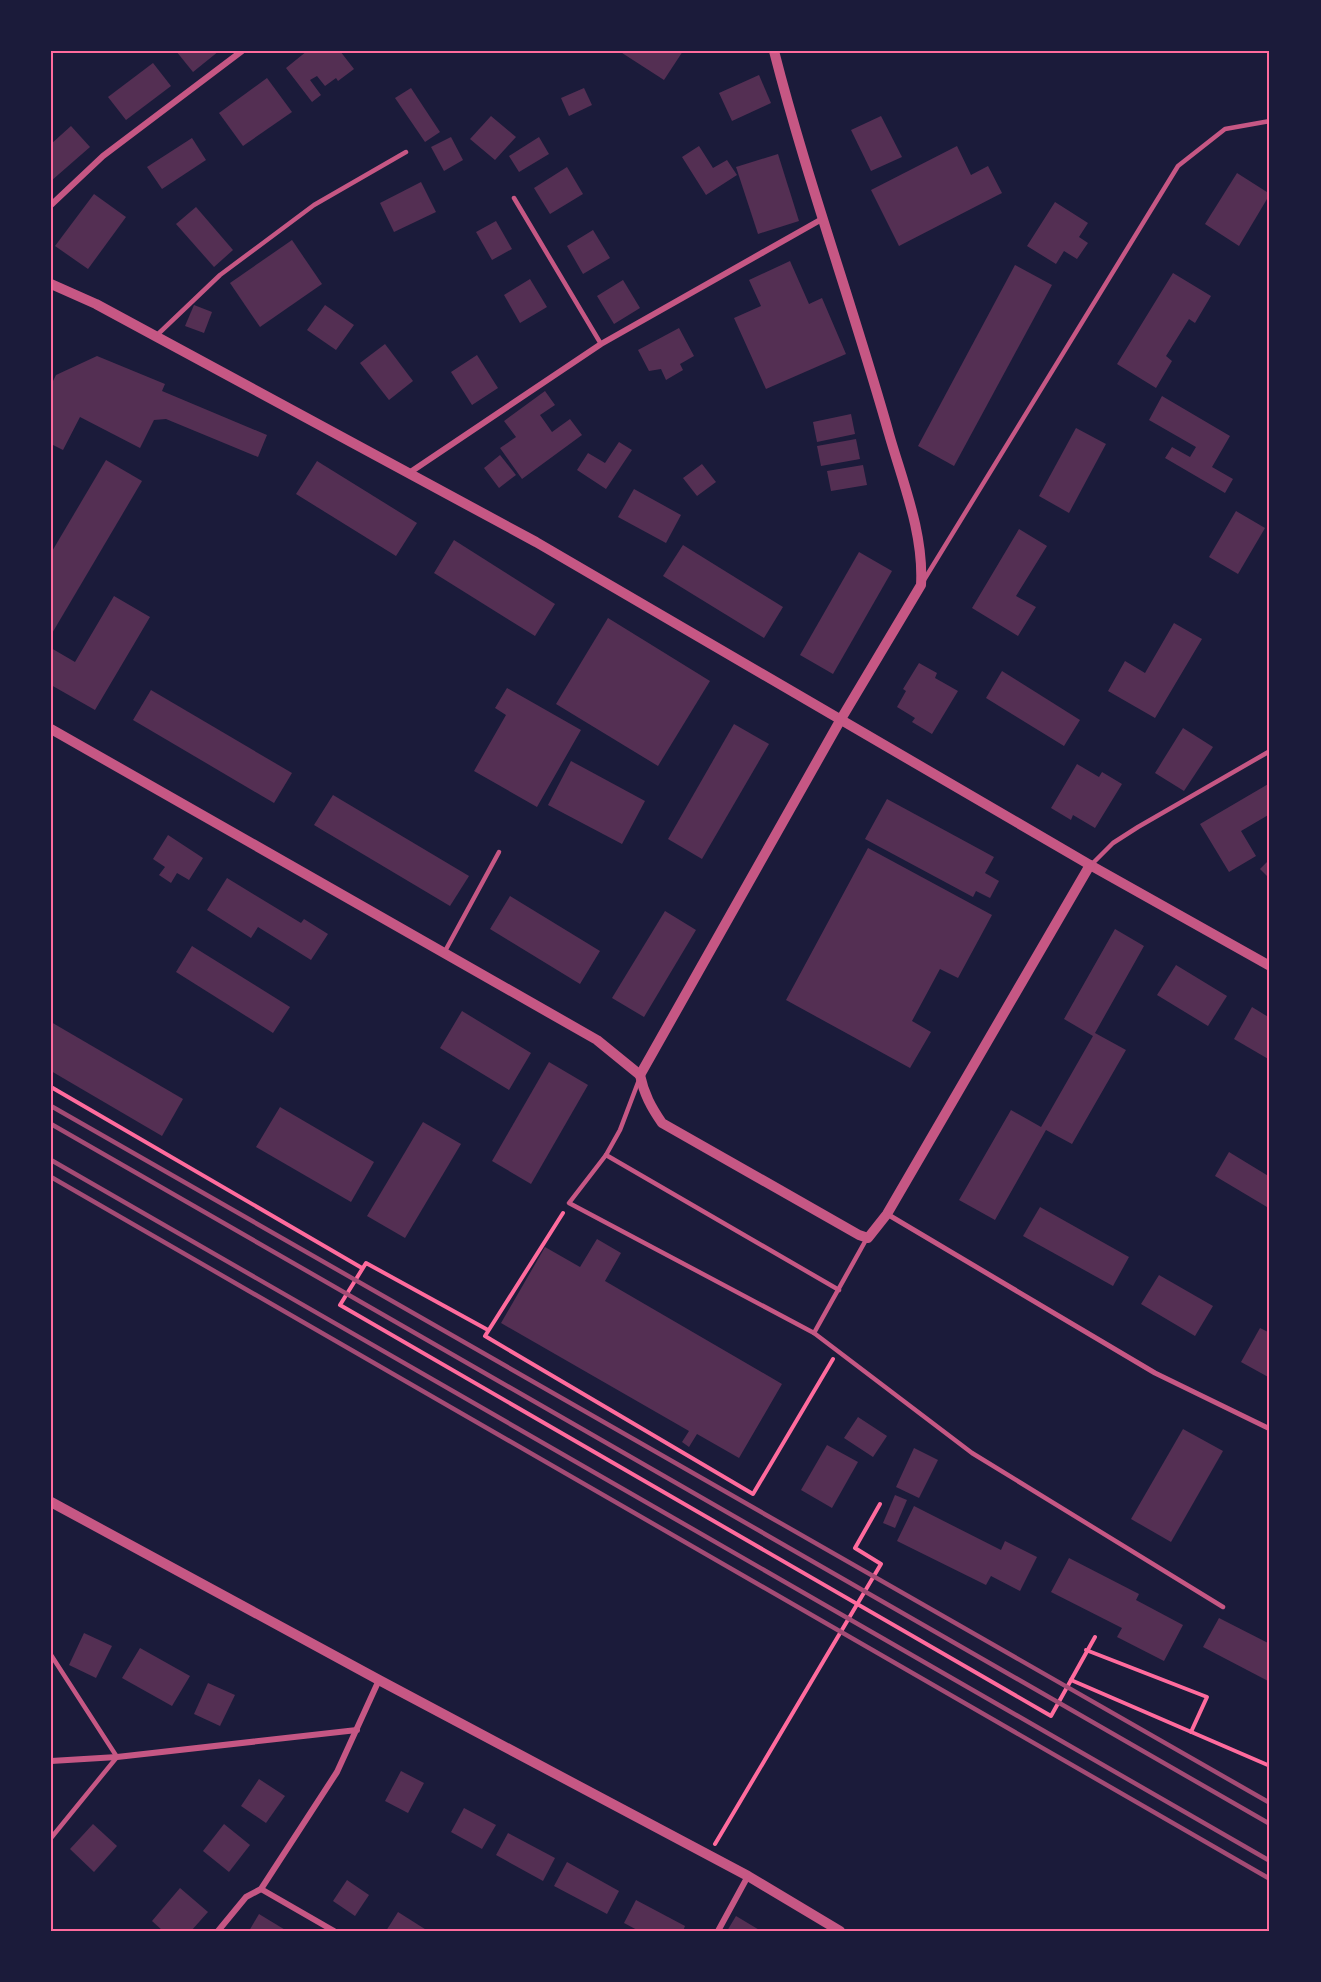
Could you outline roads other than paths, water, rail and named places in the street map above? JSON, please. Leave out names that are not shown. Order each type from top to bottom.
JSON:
[{"type":"street","points":[[51,205],[103,156],[242,51]]},
{"type":"street","points":[[640,1075],[841,719],[921,585],[922,569],[918,537],[876,388],[790,114],[774,51]]},
{"type":"street","points":[[409,473],[601,344],[822,219]]},
{"type":"street","points":[[51,284],[96,304],[563,558],[1090,865],[1270,966]]},
{"type":"street","points":[[51,729],[597,1040],[640,1075],[651,1107],[662,1123],[868,1238],[887,1215],[1090,865]]},
{"type":"street","points":[[887,1215],[1155,1373],[1270,1429]]},
{"type":"street","points":[[51,1502],[748,1876],[840,1931]]},
{"type":"street","points":[[218,1931],[246,1897],[261,1889],[338,1772],[379,1680]]},
{"type":"street","points":[[51,1761],[117,1757],[357,1730]]},
{"type":"street","points":[[718,1931],[748,1876]]},
{"type":"street","points":[[261,1889],[334,1931]]},
{"type":"lane","points":[[921,585],[1178,166],[1225,129],[1270,121]]},
{"type":"lane","points":[[155,337],[220,275],[314,205],[406,152]]},
{"type":"lane","points":[[514,198],[601,344]]},
{"type":"lane","points":[[1090,865],[1113,843],[1138,827],[1270,751]]},
{"type":"lane","points":[[444,953],[499,852]]},
{"type":"lane","points":[[640,1075],[621,1130],[606,1155],[569,1203],[814,1333],[972,1453],[1223,1607]]},
{"type":"lane","points":[[606,1155],[839,1290]]},
{"type":"lane","points":[[814,1333],[868,1238]]},
{"type":"lane","points":[[51,1655],[117,1757],[51,1838]]},
{"type":"railway","points":[[51,1106],[1270,1803]]},
{"type":"railway","points":[[51,1124],[1270,1824]]},
{"type":"railway","points":[[51,1160],[1270,1861]]},
{"type":"railway","points":[[51,1177],[1270,1879]]}]
